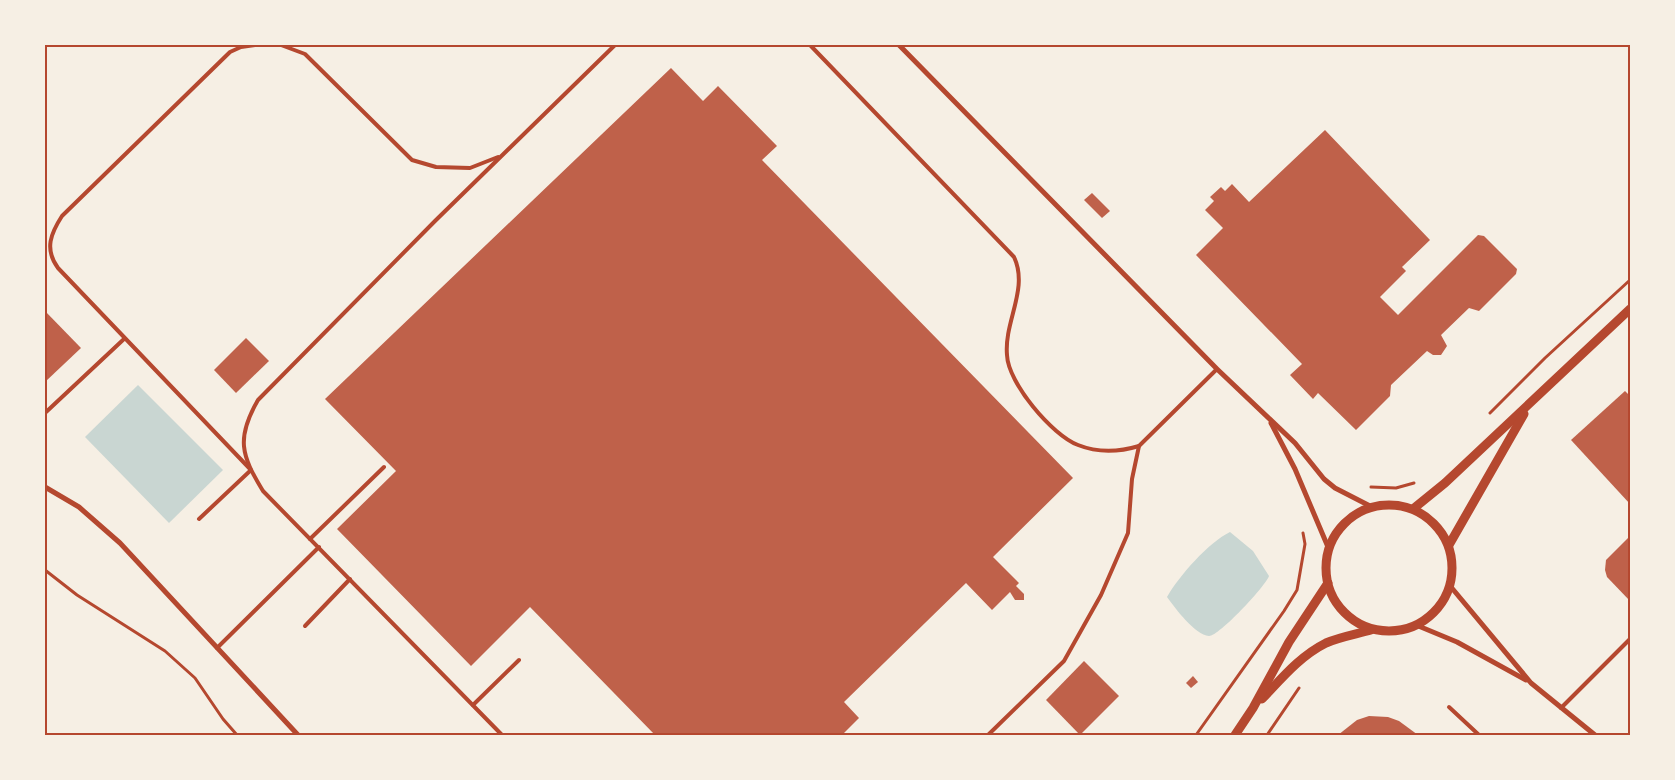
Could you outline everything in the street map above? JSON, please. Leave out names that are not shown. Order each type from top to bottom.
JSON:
[{"type":"street","points":[[899,45],[1217,368],[1295,443],[1324,479],[1335,488],[1372,507]]},
{"type":"street","points":[[1413,509],[1445,483],[1630,308]]},
{"type":"street","points":[[1253,708],[1294,665],[1328,642],[1371,630],[1400,630],[1416,625],[1429,617],[1451,586],[1450,545],[1529,405]]},
{"type":"street","points":[[1269,418],[1295,470],[1328,548]]},
{"type":"street","points":[[45,487],[79,507],[104,526],[298,735]]},
{"type":"street","points":[[1371,630],[1350,619],[1332,596],[1328,583],[1326,573],[1328,548],[1336,532],[1346,521],[1358,512],[1388,504],[1413,509],[1433,523],[1450,545]]},
{"type":"street","points":[[1234,735],[1253,708],[1289,642],[1328,583]]},
{"type":"street","points":[[1451,586],[1531,683],[1595,735]]},
{"type":"street","points":[[1416,625],[1457,642],[1531,683]]},
{"type":"lane","points":[[251,470],[124,339],[53,261],[49,241],[53,230],[62,216],[230,52],[241,47],[255,45]]},
{"type":"lane","points":[[281,45],[305,54],[412,160],[436,167],[470,168],[502,155]]},
{"type":"lane","points":[[502,735],[263,491],[251,470],[244,446],[247,420],[258,400],[502,155],[615,45]]},
{"type":"lane","points":[[810,45],[1014,257],[1019,268],[1020,283],[1007,336],[1006,356],[1017,385],[1034,408],[1077,445],[1111,452],[1138,446],[1217,368]]},
{"type":"lane","points":[[45,413],[124,339]]},
{"type":"lane","points":[[988,735],[1064,661],[1101,595],[1128,533],[1132,479],[1138,446]]},
{"type":"lane","points":[[310,539],[384,467]]},
{"type":"lane","points":[[199,520],[251,470]]},
{"type":"lane","points":[[217,648],[319,547]]},
{"type":"lane","points":[[304,626],[350,580]]},
{"type":"lane","points":[[1561,708],[1630,639]]},
{"type":"lane","points":[[472,705],[519,660]]},
{"type":"lane","points":[[1449,708],[1479,735]]},
{"type":"path","points":[[1486,417],[1544,358],[1630,280]]},
{"type":"path","points":[[1366,486],[1396,488],[1422,479]]},
{"type":"path","points":[[1196,735],[1297,590],[1305,544],[1302,527]]},
{"type":"path","points":[[45,570],[77,595],[165,651],[195,678],[222,719],[237,735]]},
{"type":"path","points":[[1267,735],[1300,687]]},
{"type":"shaded area","points":[[138,385],[223,470],[169,523],[85,437]]},
{"type":"shaded area","points":[[1230,532],[1253,551],[1269,576],[1241,611],[1222,629],[1209,636],[1192,626],[1167,597],[1195,560],[1213,543]]},
{"type":"building","points":[[671,68],[703,101],[718,86],[777,146],[762,160],[1073,478],[993,557],[1019,583],[1016,586],[1024,594],[1024,600],[1015,600],[1010,592],[992,610],[966,583],[844,702],[859,718],[842,735],[655,735],[530,607],[471,666],[337,529],[396,471],[325,399]]},
{"type":"building","points":[[1325,130],[1430,240],[1402,267],[1406,271],[1380,297],[1398,315],[1478,235],[1484,236],[1517,269],[1516,274],[1479,311],[1469,308],[1441,335],[1447,346],[1441,355],[1433,355],[1427,351],[1391,385],[1390,396],[1356,430],[1318,393],[1313,399],[1290,375],[1302,364],[1196,255],[1223,228],[1205,210],[1214,201],[1210,197],[1221,187],[1225,191],[1232,184],[1249,202]]},
{"type":"building","points":[[1092,193],[1110,211],[1102,218],[1084,200]]},
{"type":"building","points":[[45,311],[81,348],[45,382]]},
{"type":"building","points":[[246,338],[269,361],[236,393],[214,370]]},
{"type":"building","points":[[1625,391],[1630,396],[1630,504],[1571,440]]},
{"type":"building","points":[[1630,536],[1630,601],[1607,577],[1605,570],[1606,560]]},
{"type":"building","points":[[1084,661],[1119,696],[1080,735],[1046,700]]},
{"type":"building","points":[[1193,676],[1198,682],[1191,688],[1186,683]]},
{"type":"building","points":[[1369,716],[1388,717],[1399,721],[1418,735],[1338,735],[1357,720]]}]
